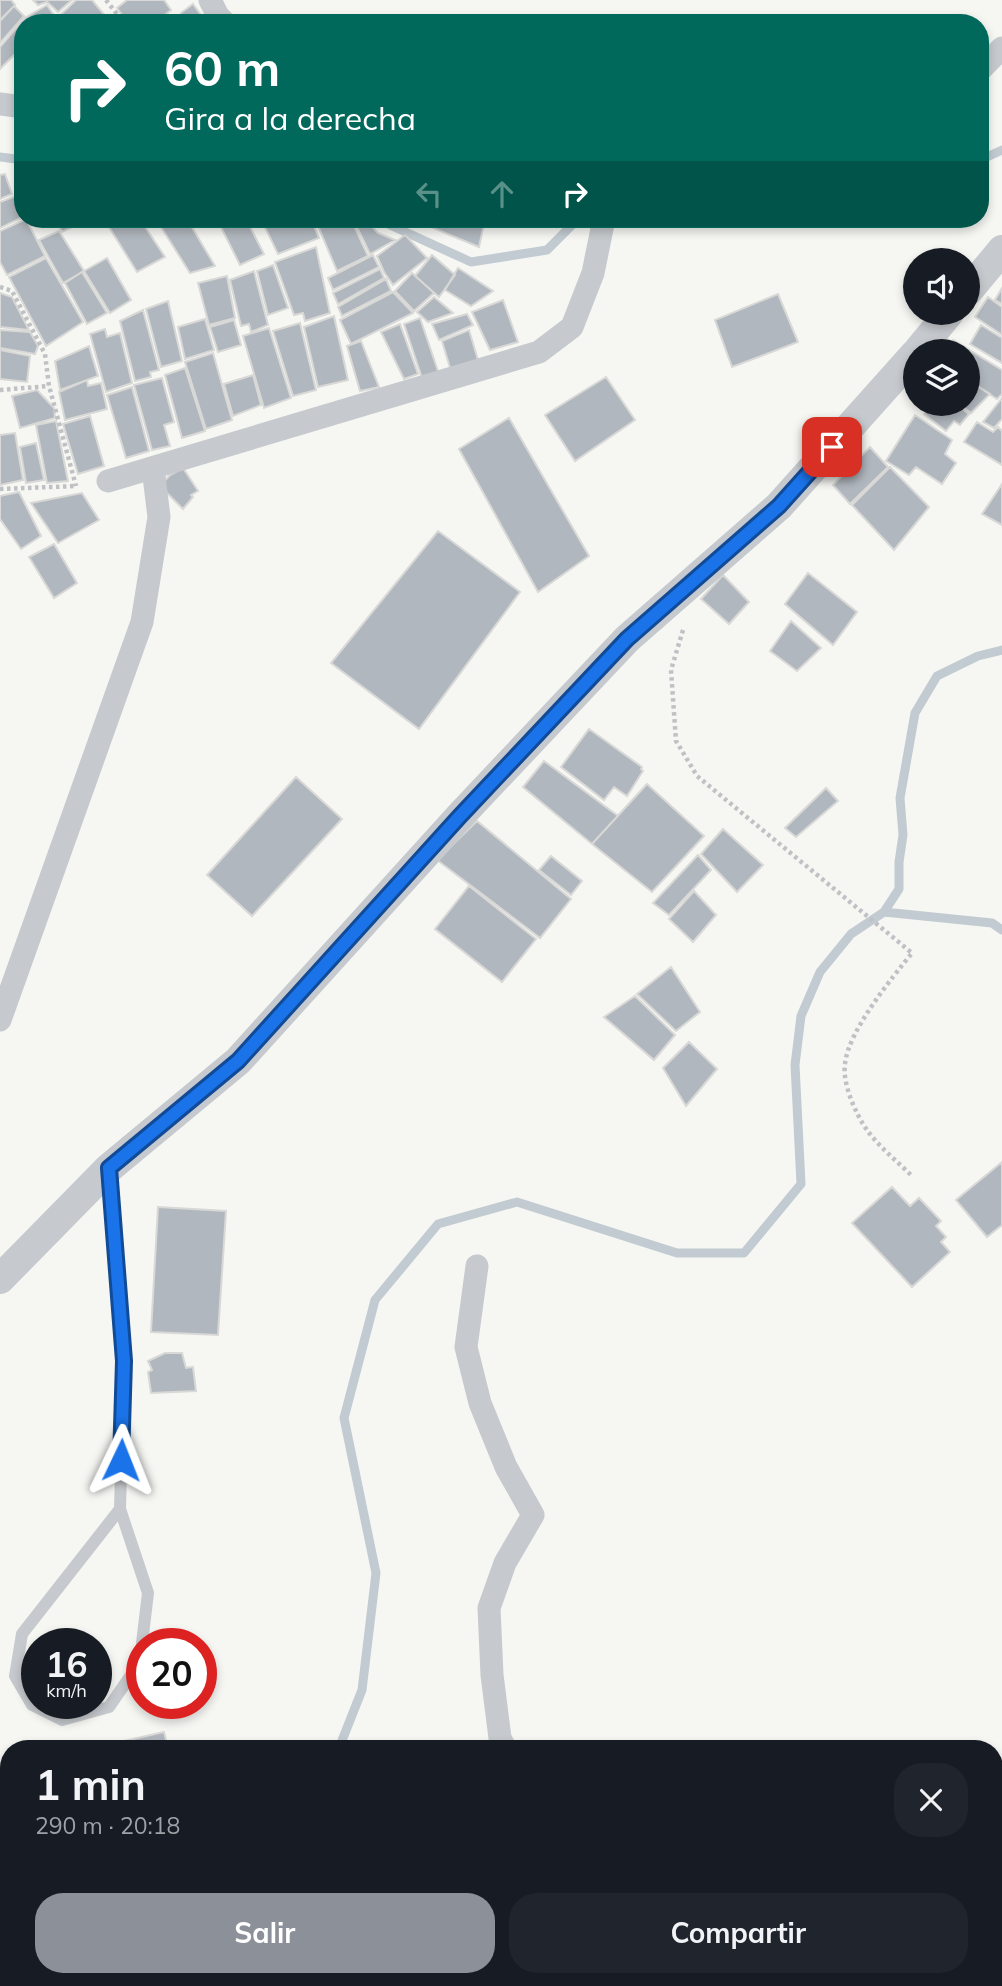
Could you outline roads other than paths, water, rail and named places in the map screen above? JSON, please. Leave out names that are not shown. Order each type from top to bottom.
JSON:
[{"type":"street","points":[[989,61],[1002,48]]},
{"type":"street","points":[[108,481],[539,352],[572,327],[593,273],[602,228]]},
{"type":"street","points":[[980,277],[1002,250]]},
{"type":"street","points":[[928,339],[939,325]]},
{"type":"street","points":[[0,1279],[109,1168],[238,1061],[460,816],[627,639],[779,506],[903,368]]},
{"type":"street","points":[[0,1020],[142,622],[159,517],[153,468]]},
{"type":"street","points":[[477,1266],[466,1347],[480,1403],[506,1467],[533,1515],[505,1563],[489,1608],[492,1675],[501,1740]]},
{"type":"lane","points":[[109,1168],[124,1361],[120,1509],[148,1593],[144,1628]]},
{"type":"lane","points":[[120,1509],[22,1634],[15,1676],[32,1706],[62,1720],[109,1707],[126,1682]]},
{"type":"waterway","points":[[989,156],[1002,150]]},
{"type":"waterway","points":[[0,157],[14,159]]},
{"type":"waterway","points":[[397,228],[471,262],[547,250],[569,228]]},
{"type":"waterway","points":[[342,1740],[362,1690],[376,1573],[344,1418],[375,1300],[438,1224],[517,1202],[677,1253],[744,1253],[801,1184],[795,1065],[801,1016],[820,972],[851,934],[884,912],[899,889],[903,835],[900,798],[915,713],[937,676],[978,656],[1002,650]]},
{"type":"waterway","points":[[884,912],[992,923],[1002,930]]}]
